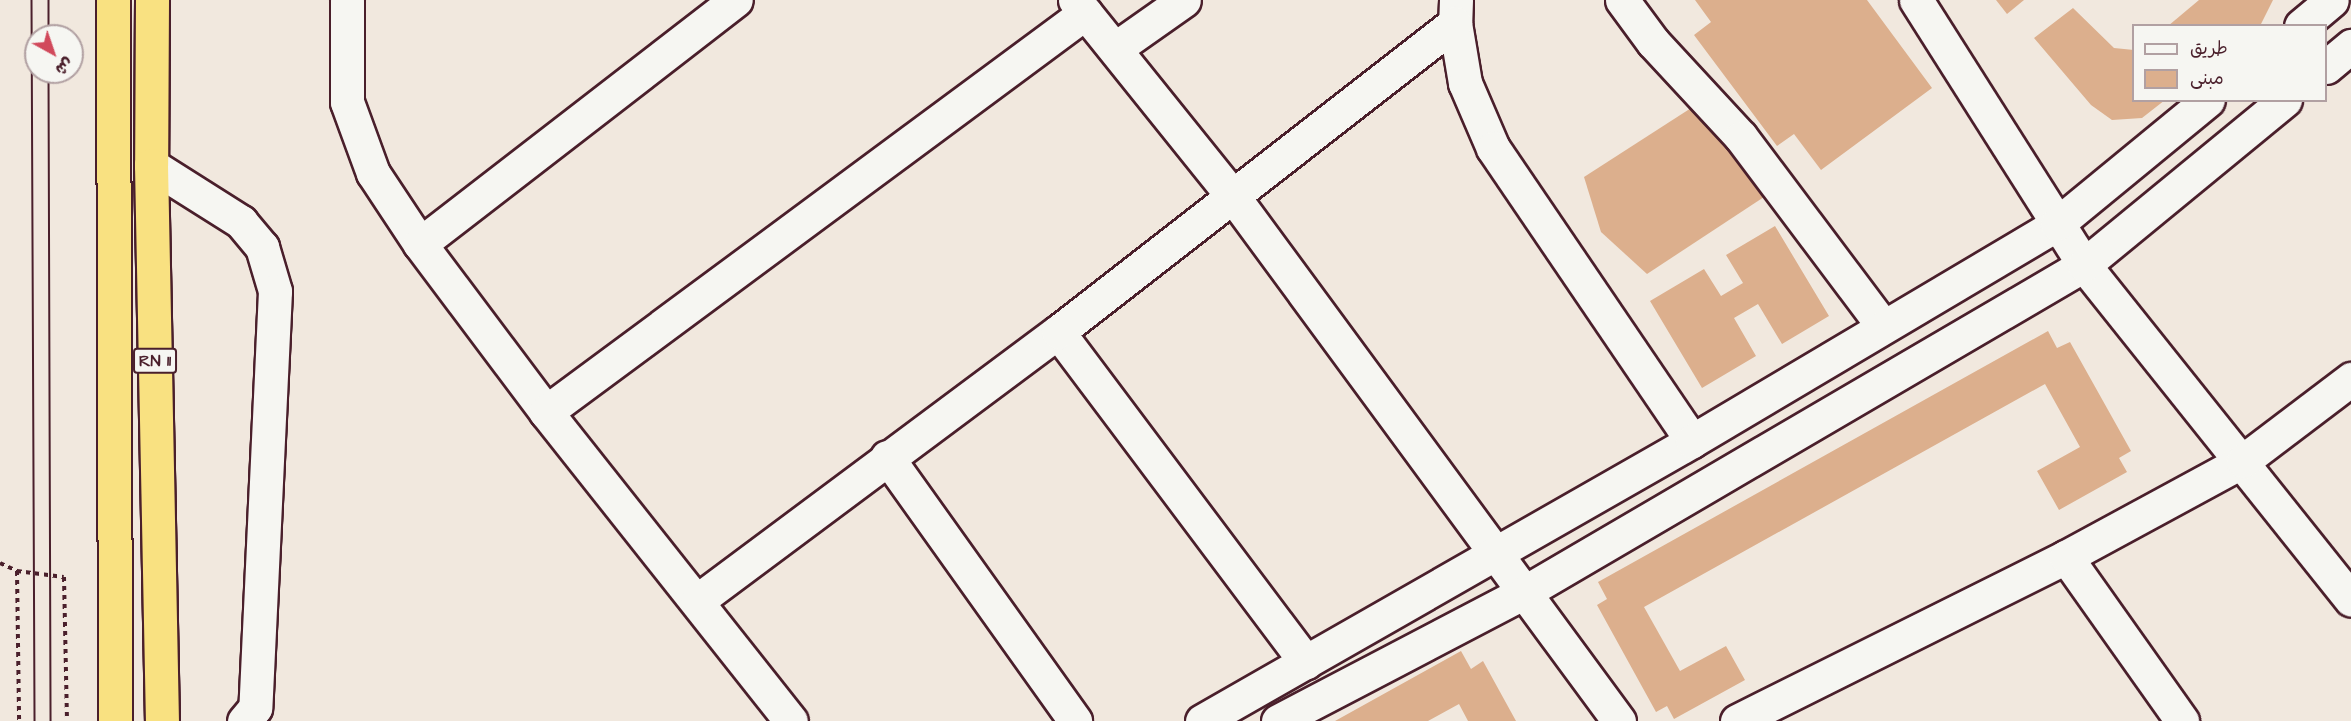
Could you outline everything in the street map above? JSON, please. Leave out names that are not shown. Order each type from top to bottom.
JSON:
[{"type":"highway","name":"RN 11","points":[[114,0],[115,721]]},
{"type":"highway","name":"RN 11","points":[[152,0],[151,165],[162,721]]},
{"type":"street","points":[[347,0],[347,102],[373,173],[420,244],[546,412],[791,721]]},
{"type":"street","points":[[420,244],[736,0]]},
{"type":"street","points":[[1116,48],[1184,0]]},
{"type":"street","points":[[1622,0],[1653,42],[1741,137],[1883,326]]},
{"type":"street","points":[[1916,0],[2084,266],[2243,461],[2351,600]]},
{"type":"street","points":[[2303,24],[2332,0]]},
{"type":"street","points":[[546,412],[1080,7],[1116,48],[1232,195],[1498,551],[1619,721]]},
{"type":"street","points":[[1456,12],[1465,83],[1493,148],[1692,441]]},
{"type":"street","points":[[697,601],[887,457],[1058,332],[1232,195],[1456,12]]},
{"type":"street","points":[[2327,65],[2351,46]]},
{"type":"street","points":[[1202,721],[1692,441],[2056,224],[2206,102]]},
{"type":"street","points":[[1278,721],[1525,592],[2084,266],[2283,102]]},
{"type":"street","points":[[151,165],[241,222],[262,247],[275,291],[255,708],[244,721]]},
{"type":"street","points":[[1058,332],[1306,662]]},
{"type":"street","points":[[1737,721],[2066,557],[2243,461],[2351,379]]},
{"type":"street","points":[[887,457],[1075,721]]},
{"type":"street","points":[[2066,557],[2182,721]]},
{"type":"path","points":[[0,563],[17,571],[64,577],[67,721]]},
{"type":"path","points":[[17,571],[19,721]]},
{"type":"building","points":[[1695,0],[1867,0],[1932,88],[1821,170],[1794,134],[1777,146],[1694,35],[1711,22]]},
{"type":"building","points":[[1996,0],[2024,0],[2007,14]]},
{"type":"building","points":[[2199,0],[2273,0],[2261,24],[2170,24]]},
{"type":"building","points":[[2073,8],[2114,48],[2132,50],[2132,102],[2162,102],[2142,118],[2112,120],[2091,105],[2034,38]]},
{"type":"building","points":[[1702,101],[1764,197],[1647,274],[1601,232],[1584,177]]},
{"type":"building","points":[[1775,226],[1829,316],[1782,344],[1758,304],[1734,318],[1756,356],[1702,388],[1650,301],[1704,269],[1721,296],[1743,283],[1726,255]]},
{"type":"building","points":[[2048,331],[2057,348],[2070,342],[2131,451],[2119,458],[2127,472],[2059,510],[2037,471],[2080,447],[2045,384],[1644,607],[1680,671],[1726,646],[1745,680],[1674,719],[1667,706],[1656,712],[1597,605],[1607,599],[1598,582]]},
{"type":"building","points":[[1461,651],[1471,669],[1483,661],[1516,721],[1468,721],[1459,704],[1428,721],[1335,721]]},
{"type":"tram line","points":[[32,0],[35,721]]},
{"type":"tram line","points":[[49,0],[49,24]]},
{"type":"tram line","points":[[49,84],[51,721]]}]
